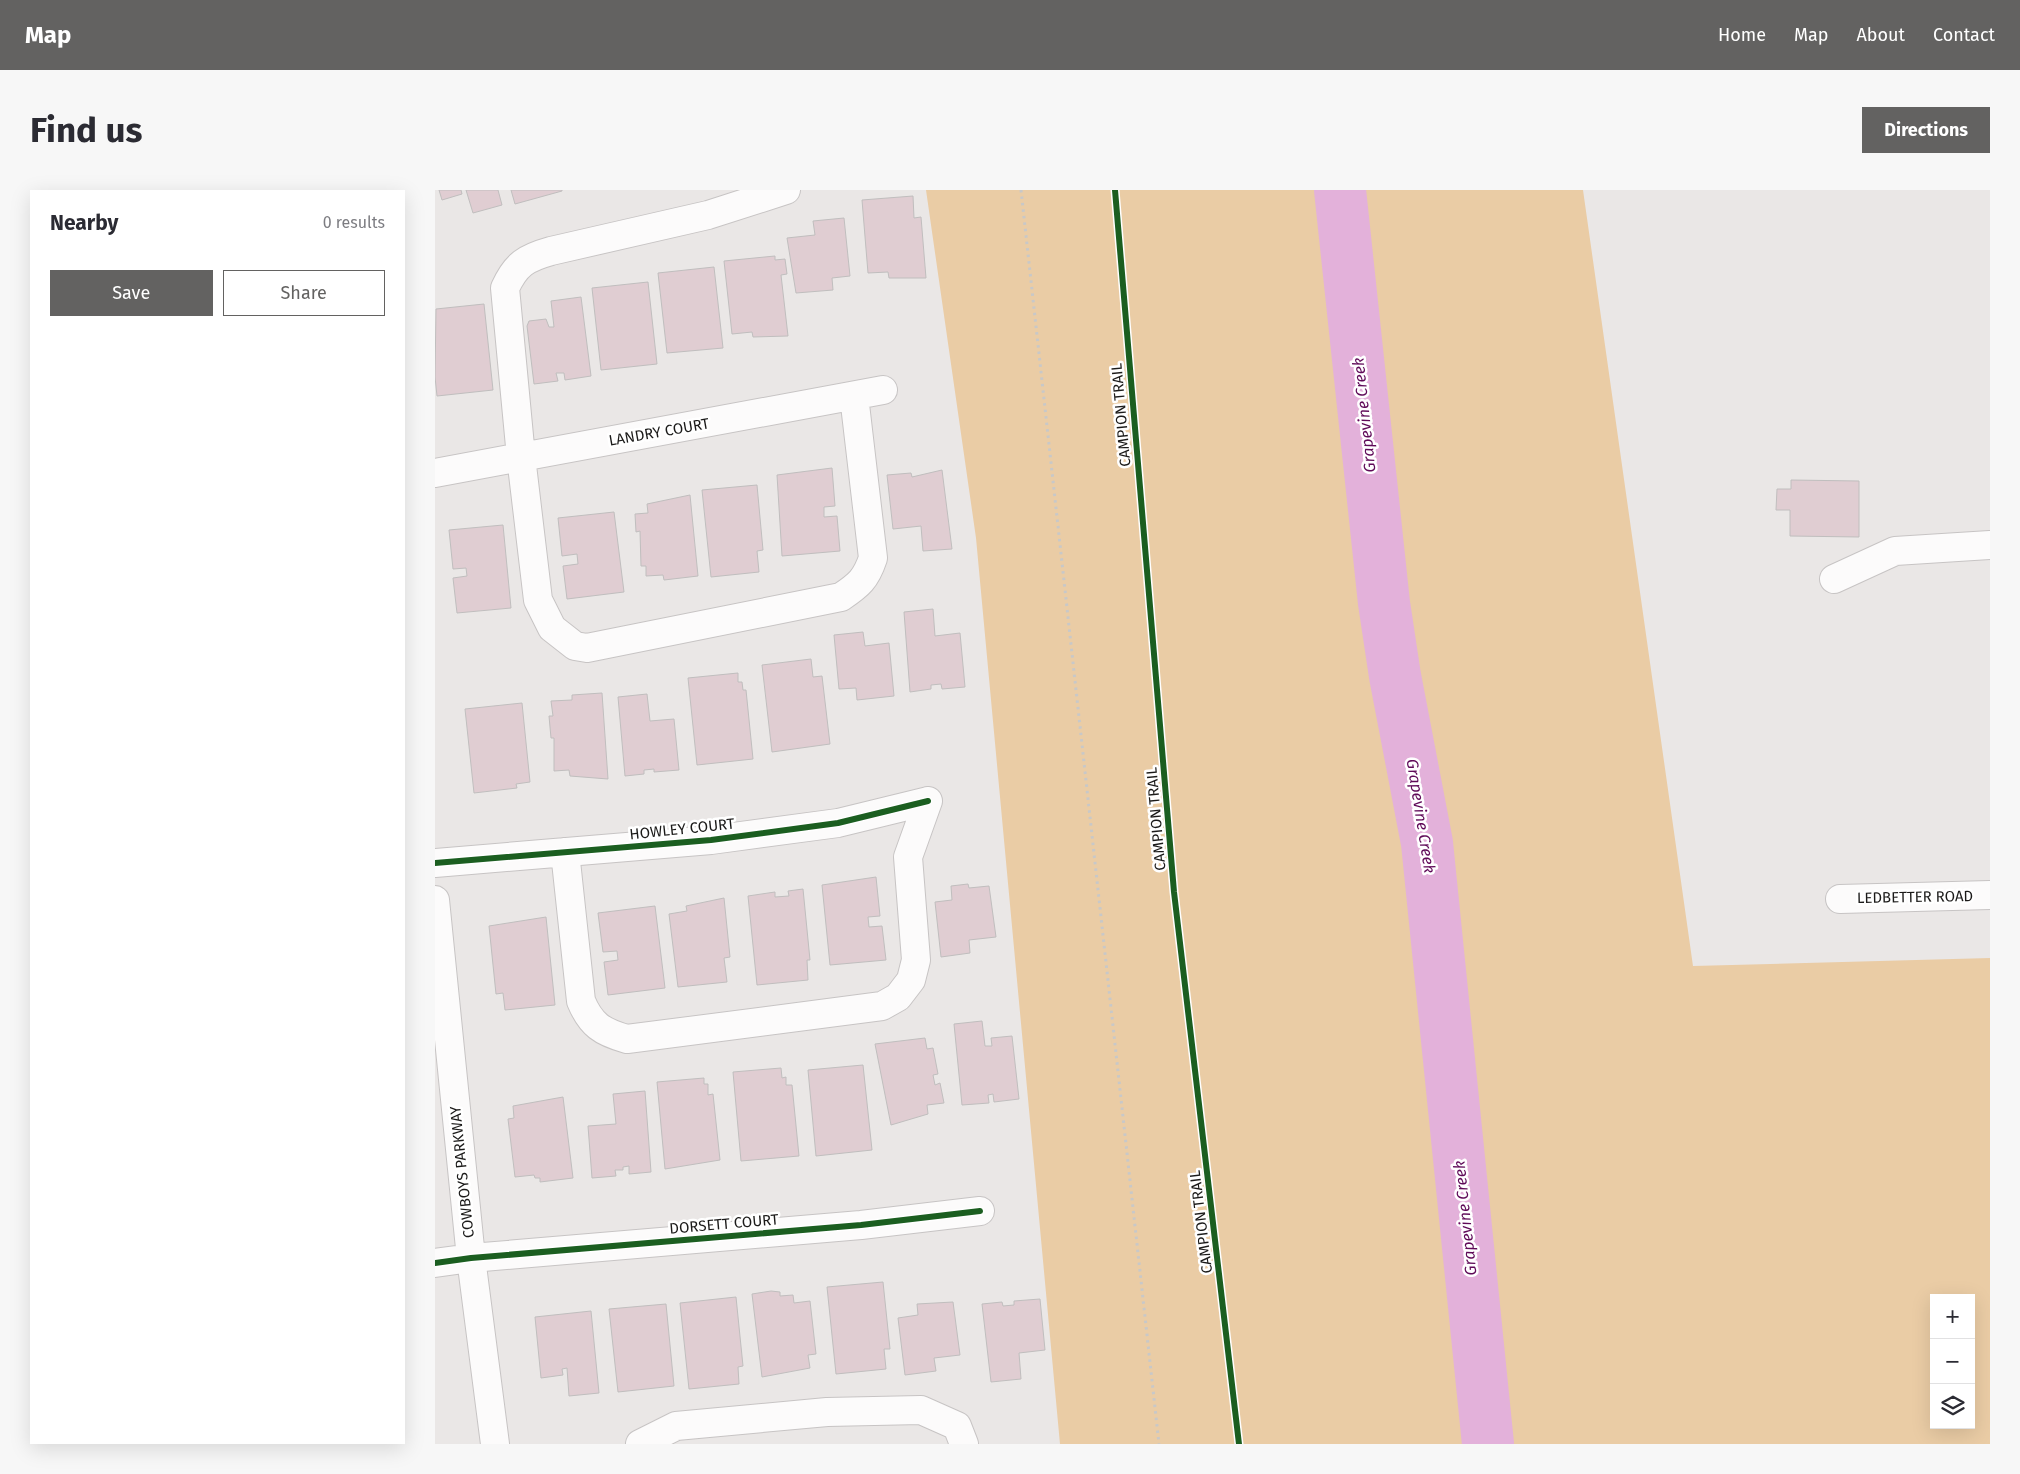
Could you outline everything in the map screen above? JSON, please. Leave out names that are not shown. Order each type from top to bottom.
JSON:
[{"type":"street","points":[[786,190],[708,215],[551,250],[530,257],[512,273],[505,288],[521,457],[538,600],[543,614],[552,628],[575,646],[587,648],[841,597],[862,582],[868,573],[873,558],[873,551],[855,396]]},
{"type":"street","name":"LANDRY COURT","points":[[435,474],[883,390]]},
{"type":"street","points":[[1834,579],[1895,551],[1990,545]]},
{"type":"street","name":"HOWLEY COURT","points":[[435,863],[565,852],[711,840],[838,823],[929,801],[908,857],[916,960],[911,980],[898,997],[882,1006],[627,1039],[607,1033],[595,1024],[581,1001],[565,852]]},
{"type":"street","name":"LEDBETTER ROAD","points":[[1840,899],[1990,895]]},
{"type":"street","name":"COWBOYS PARKWAY","points":[[435,900],[441,1022],[495,1444]]},
{"type":"street","name":"DORSETT COURT","points":[[435,1263],[471,1258],[861,1225],[980,1211]]},
{"type":"street","points":[[640,1444],[675,1426],[827,1412],[921,1410],[957,1426],[964,1444]]},
{"type":"path","points":[[1021,190],[1159,1444]]},
{"type":"shaded area","points":[[926,190],[1583,190],[1693,966],[1990,958],[1990,1444],[1060,1444],[976,538]]},
{"type":"building","points":[[439,190],[461,190],[462,194],[442,200]]},
{"type":"building","points":[[466,190],[498,190],[502,205],[473,213]]},
{"type":"building","points":[[511,190],[562,190],[562,191],[515,204]]},
{"type":"building","points":[[913,196],[914,218],[921,217],[926,278],[889,278],[888,272],[868,273],[862,200]]},
{"type":"building","points":[[844,218],[850,276],[832,278],[833,290],[796,293],[787,238],[815,235],[813,221]]},
{"type":"building","points":[[775,256],[775,260],[785,259],[787,274],[781,275],[788,336],[753,337],[752,332],[732,334],[724,261]]},
{"type":"building","points":[[714,267],[723,348],[667,353],[658,273]]},
{"type":"building","points":[[648,282],[657,364],[601,370],[592,288]]},
{"type":"building","points":[[581,297],[591,376],[565,380],[564,373],[556,373],[558,381],[534,384],[527,326],[529,321],[546,319],[549,327],[554,327],[551,301]]},
{"type":"building","points":[[484,304],[493,390],[437,396],[435,377],[436,309]]},
{"type":"building","points":[[832,468],[835,506],[824,507],[824,517],[837,516],[840,551],[782,556],[777,475]]},
{"type":"building","points":[[942,470],[952,549],[923,551],[921,526],[893,529],[887,475],[911,473],[912,477]]},
{"type":"building","points":[[1791,480],[1859,481],[1859,537],[1790,536],[1790,510],[1776,510],[1777,489],[1791,489]]},
{"type":"building","points":[[757,485],[763,550],[757,551],[759,572],[711,577],[702,490]]},
{"type":"building","points":[[690,495],[698,576],[664,580],[663,575],[646,576],[646,566],[641,566],[640,531],[636,532],[635,514],[648,513],[647,504]]},
{"type":"building","points":[[614,512],[624,592],[567,599],[563,566],[578,564],[577,554],[562,556],[558,518]]},
{"type":"building","points":[[503,525],[511,608],[457,613],[453,578],[467,576],[466,568],[453,569],[449,530]]},
{"type":"building","points":[[933,609],[935,636],[960,633],[965,687],[942,689],[941,684],[931,685],[931,689],[910,692],[904,612]]},
{"type":"building","points":[[863,632],[865,646],[889,643],[894,696],[857,700],[856,688],[839,689],[834,635]]},
{"type":"building","points":[[811,659],[813,677],[822,676],[830,744],[772,752],[762,665]]},
{"type":"building","points":[[738,673],[738,682],[742,682],[743,690],[746,690],[753,759],[697,765],[688,678]]},
{"type":"building","points":[[602,693],[608,779],[570,776],[569,770],[554,771],[554,738],[551,738],[549,716],[553,716],[551,701],[572,700],[572,695]]},
{"type":"building","points":[[647,694],[650,721],[674,719],[679,770],[654,772],[654,769],[644,770],[644,774],[625,776],[618,697]]},
{"type":"building","points":[[522,703],[530,782],[516,784],[517,788],[474,793],[465,709]]},
{"type":"building","points":[[876,877],[880,916],[868,917],[869,927],[882,926],[886,960],[830,965],[822,885]]},
{"type":"building","points":[[968,884],[969,888],[989,886],[996,937],[969,940],[970,953],[941,957],[935,902],[952,900],[951,886]]},
{"type":"building","points":[[803,889],[810,960],[807,960],[808,980],[757,985],[748,896],[775,892],[775,897],[789,896],[788,891]]},
{"type":"building","points":[[724,898],[730,957],[724,958],[727,982],[678,987],[669,914],[687,911],[686,906]]},
{"type":"building","points":[[655,906],[665,988],[608,995],[604,962],[618,960],[617,951],[603,952],[598,913]]},
{"type":"building","points":[[546,917],[555,1005],[505,1010],[503,993],[496,994],[489,926]]},
{"type":"building","points":[[982,1021],[985,1046],[992,1046],[991,1038],[1012,1036],[1019,1099],[994,1102],[993,1094],[988,1095],[989,1103],[962,1105],[954,1024]]},
{"type":"building","points":[[925,1038],[927,1049],[933,1048],[938,1074],[933,1075],[935,1085],[940,1083],[944,1103],[927,1105],[928,1114],[891,1125],[875,1044]]},
{"type":"building","points":[[863,1065],[872,1150],[816,1156],[808,1070]]},
{"type":"building","points":[[781,1068],[782,1078],[786,1077],[786,1085],[792,1085],[799,1156],[741,1161],[733,1072]]},
{"type":"building","points":[[704,1078],[704,1084],[708,1084],[708,1095],[713,1094],[720,1160],[665,1169],[657,1082]]},
{"type":"building","points":[[645,1091],[651,1172],[629,1174],[629,1166],[623,1167],[623,1170],[615,1170],[616,1176],[592,1178],[588,1126],[616,1124],[613,1094]]},
{"type":"building","points":[[563,1097],[573,1178],[540,1182],[540,1178],[535,1178],[534,1175],[515,1177],[508,1119],[514,1118],[513,1106]]},
{"type":"building","points":[[883,1282],[890,1349],[884,1349],[886,1369],[836,1374],[827,1287]]},
{"type":"building","points":[[771,1291],[780,1292],[780,1296],[793,1295],[794,1303],[810,1301],[816,1354],[808,1355],[810,1368],[762,1377],[752,1294]]},
{"type":"building","points":[[736,1297],[743,1366],[738,1367],[739,1384],[689,1389],[680,1303]]},
{"type":"building","points":[[1040,1299],[1045,1350],[1019,1353],[1021,1379],[991,1382],[982,1304],[1002,1302],[1003,1306],[1014,1305],[1014,1301]]},
{"type":"building","points":[[953,1302],[960,1355],[934,1358],[936,1371],[905,1375],[898,1318],[918,1315],[917,1304]]},
{"type":"building","points":[[666,1304],[674,1386],[618,1392],[609,1309]]},
{"type":"building","points":[[591,1311],[599,1393],[569,1396],[567,1368],[562,1369],[563,1375],[541,1378],[535,1317]]},
{"type":"waterway","name":"Grapevine Creek","points":[[1340,190],[1384,603],[1395,676],[1427,843],[1488,1444]]},
{"type":"cycle path","name":"CAMPION TRAIL","points":[[1115,190],[1174,892],[1239,1444]]},
{"type":"cycle path","points":[[435,863],[711,840],[838,823],[928,801]]},
{"type":"cycle path","points":[[435,1263],[471,1258],[861,1225],[980,1211]]}]
